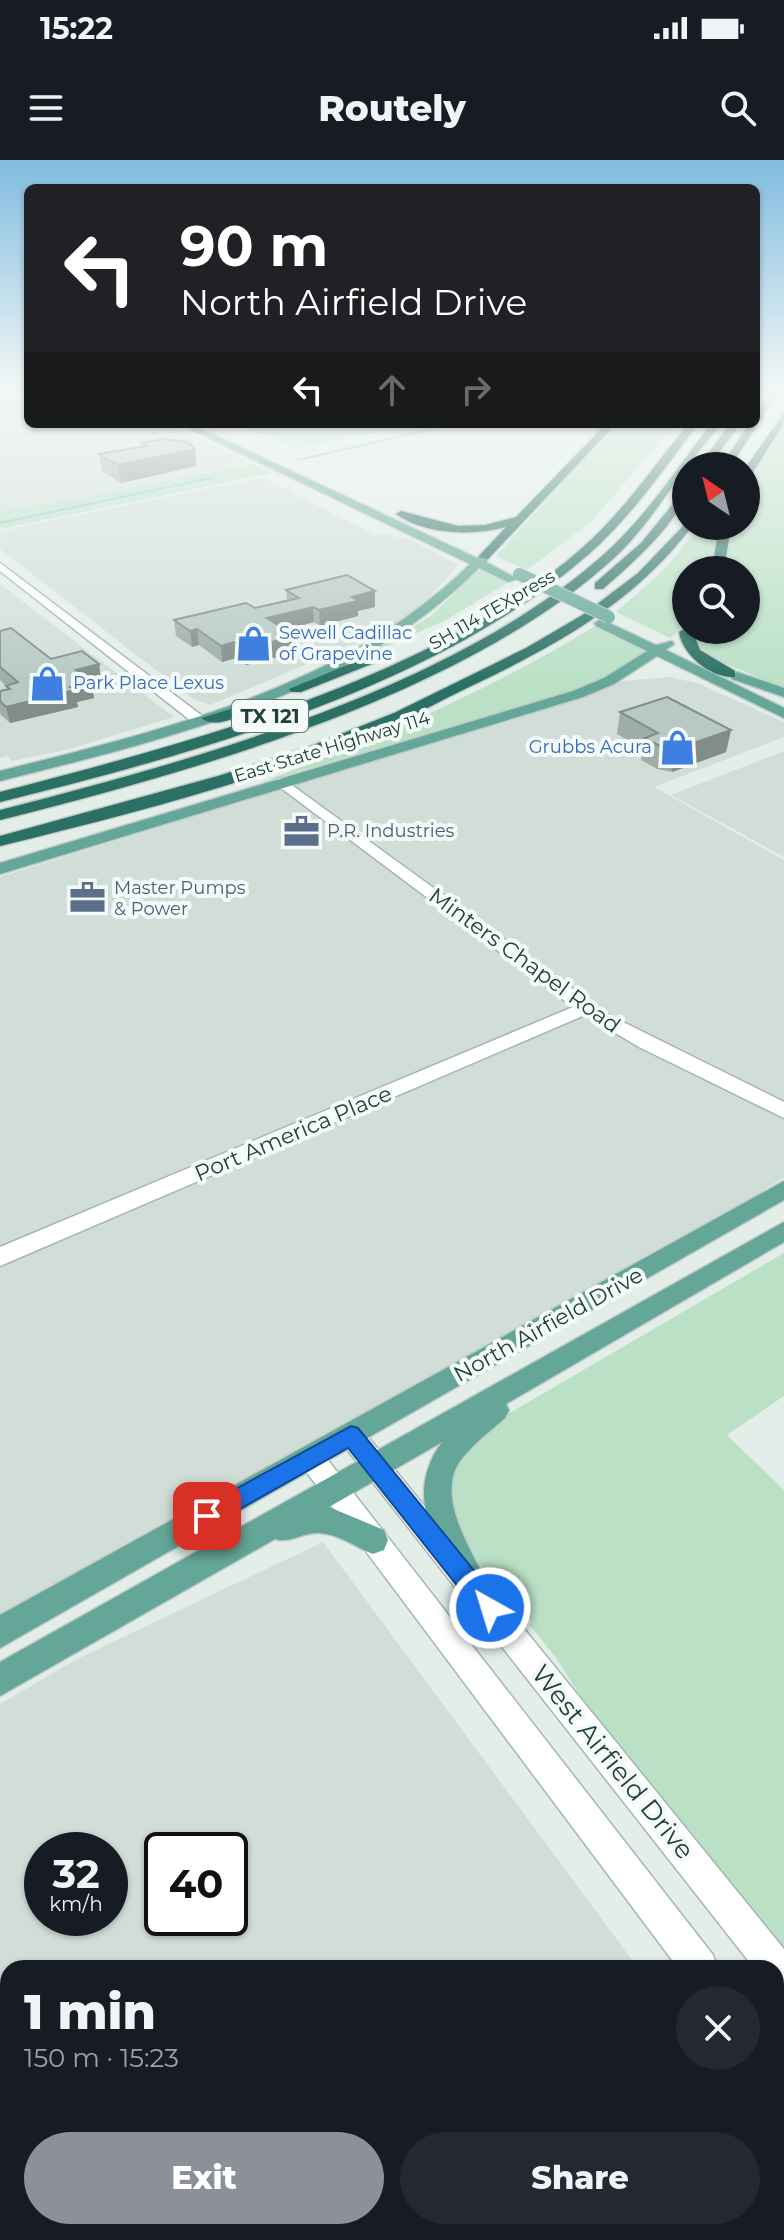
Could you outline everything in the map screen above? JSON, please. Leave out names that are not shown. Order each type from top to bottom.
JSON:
[{"type":"highway","points":[[482,560],[548,490]]},
{"type":"highway","name":"TX 121","points":[[0,797],[89,774],[243,726],[345,687],[428,650],[496,614],[556,575],[603,534],[639,490]]},
{"type":"highway","name":"SH 114 TEXpress","points":[[0,815],[152,774],[265,737],[363,699],[484,642],[544,606],[610,556],[665,490]]},
{"type":"highway","name":"SH 114 TEXpress","points":[[0,824],[148,784],[279,742],[379,704],[465,666],[553,618],[610,577],[645,545],[672,509]]},
{"type":"highway","points":[[401,514],[437,528],[465,531],[490,529],[519,520]]},
{"type":"highway","name":"TX 121","points":[[0,841],[178,794],[358,734],[491,672],[568,629],[632,584],[674,540]]},
{"type":"highway","points":[[501,592],[540,566]]},
{"type":"highway","points":[[662,647],[672,641]]},
{"type":"highway","points":[[688,644],[728,679]]},
{"type":"highway","points":[[204,720],[228,716],[398,647]]},
{"type":"highway","points":[[0,858],[133,819],[320,757],[334,752],[358,734]]},
{"type":"main road","points":[[322,490],[482,560],[728,679],[784,714]]},
{"type":"main road","points":[[348,490],[401,514],[482,560]]},
{"type":"main road","points":[[0,776],[204,720],[320,673],[384,641],[429,611],[482,560]]},
{"type":"main road","name":"East State Highway 114","points":[[0,869],[518,713],[609,681],[662,647]]},
{"type":"main road","points":[[609,681],[660,672],[728,679],[784,693]]},
{"type":"main road","name":"North Airfield Drive","points":[[0,1632],[784,1189]]},
{"type":"main road","name":"North Airfield Drive","points":[[106,1618],[784,1231]]},
{"type":"main road","points":[[471,1584],[443,1522],[436,1496],[437,1471],[449,1449],[464,1433],[576,1350]]},
{"type":"main road","points":[[0,1680],[106,1618],[294,1522],[318,1517],[343,1524],[373,1540]]},
{"type":"street","points":[[2,570],[204,720]]},
{"type":"street","name":"Minters Chapel Road","points":[[282,782],[586,1008],[635,1039],[705,1069],[784,1111]]},
{"type":"street","name":"Port America Place","points":[[0,1257],[586,1008]]},
{"type":"street","name":"West Airfield Drive","points":[[351,1435],[770,1960]]},
{"type":"street","points":[[311,1458],[694,1960]]},
{"type":"shaded area","points":[[0,490],[116,490],[0,512]]},
{"type":"shaded area","points":[[199,490],[287,490],[375,535],[411,540],[458,565],[422,605],[384,632],[210,705],[192,698],[0,549],[1,531]]},
{"type":"shaded area","points":[[0,584],[174,717],[66,750],[12,761],[7,756],[0,758]]},
{"type":"shaded area","points":[[669,677],[697,683],[784,722],[784,737],[654,787],[784,860],[784,1177],[710,1225],[0,1616],[0,877],[513,720],[623,681]]},
{"type":"shaded area","points":[[784,751],[784,857],[671,795]]},
{"type":"shaded area","points":[[323,1542],[632,1960],[0,1960],[0,1704],[77,1659]]},
{"type":"green space","points":[[116,490],[190,490],[0,529],[0,512]]},
{"type":"green space","points":[[556,490],[618,490],[591,522],[527,570],[496,556]]},
{"type":"green space","points":[[760,490],[784,490],[784,688],[705,655],[696,644],[760,644],[760,556],[725,556],[728,540],[760,540]]},
{"type":"green space","points":[[688,540],[720,540],[717,556],[675,556]]},
{"type":"green space","points":[[672,560],[670,638],[616,612]]},
{"type":"green space","points":[[477,571],[486,571],[509,582],[446,620],[363,657],[431,616]]},
{"type":"green space","points":[[597,625],[649,649],[620,669],[584,687],[260,783],[432,712],[516,671]]},
{"type":"green space","points":[[784,1253],[784,1396],[727,1435],[784,1490],[784,1960],[596,1721],[557,1659],[529,1624],[532,1622],[521,1609],[518,1611],[476,1560],[454,1522],[449,1502],[449,1481],[457,1455],[479,1431]]},
{"type":"building","points":[[347,575],[375,591],[352,597],[358,601],[267,618],[295,636],[244,649],[234,642],[221,646],[197,629],[190,631],[174,620],[246,603],[255,608],[299,598],[286,590]]},
{"type":"building","points":[[11,628],[51,659],[82,651],[99,664],[76,670],[91,681],[70,687],[75,690],[6,707],[0,701],[0,691],[10,689],[6,686],[18,682],[0,667],[0,631]]},
{"type":"building","points":[[667,697],[731,730],[676,749],[660,746],[645,738],[658,733],[620,712]]},
{"type":"waterway","points":[[0,523],[154,490]]},
{"type":"place","name":"Sewell Cadillac of Grapevine","points":[[253,643]]},
{"type":"place","name":"Park Place Lexus","points":[[47,683]]},
{"type":"place","name":"Grubbs Acura","points":[[678,747]]},
{"type":"place","name":"P.R. Industries","points":[[301,831]]},
{"type":"place","name":"Master Pumps & Power","points":[[88,898]]},
{"type":"route","points":[[207,1516],[351,1435],[490,1608]]}]
